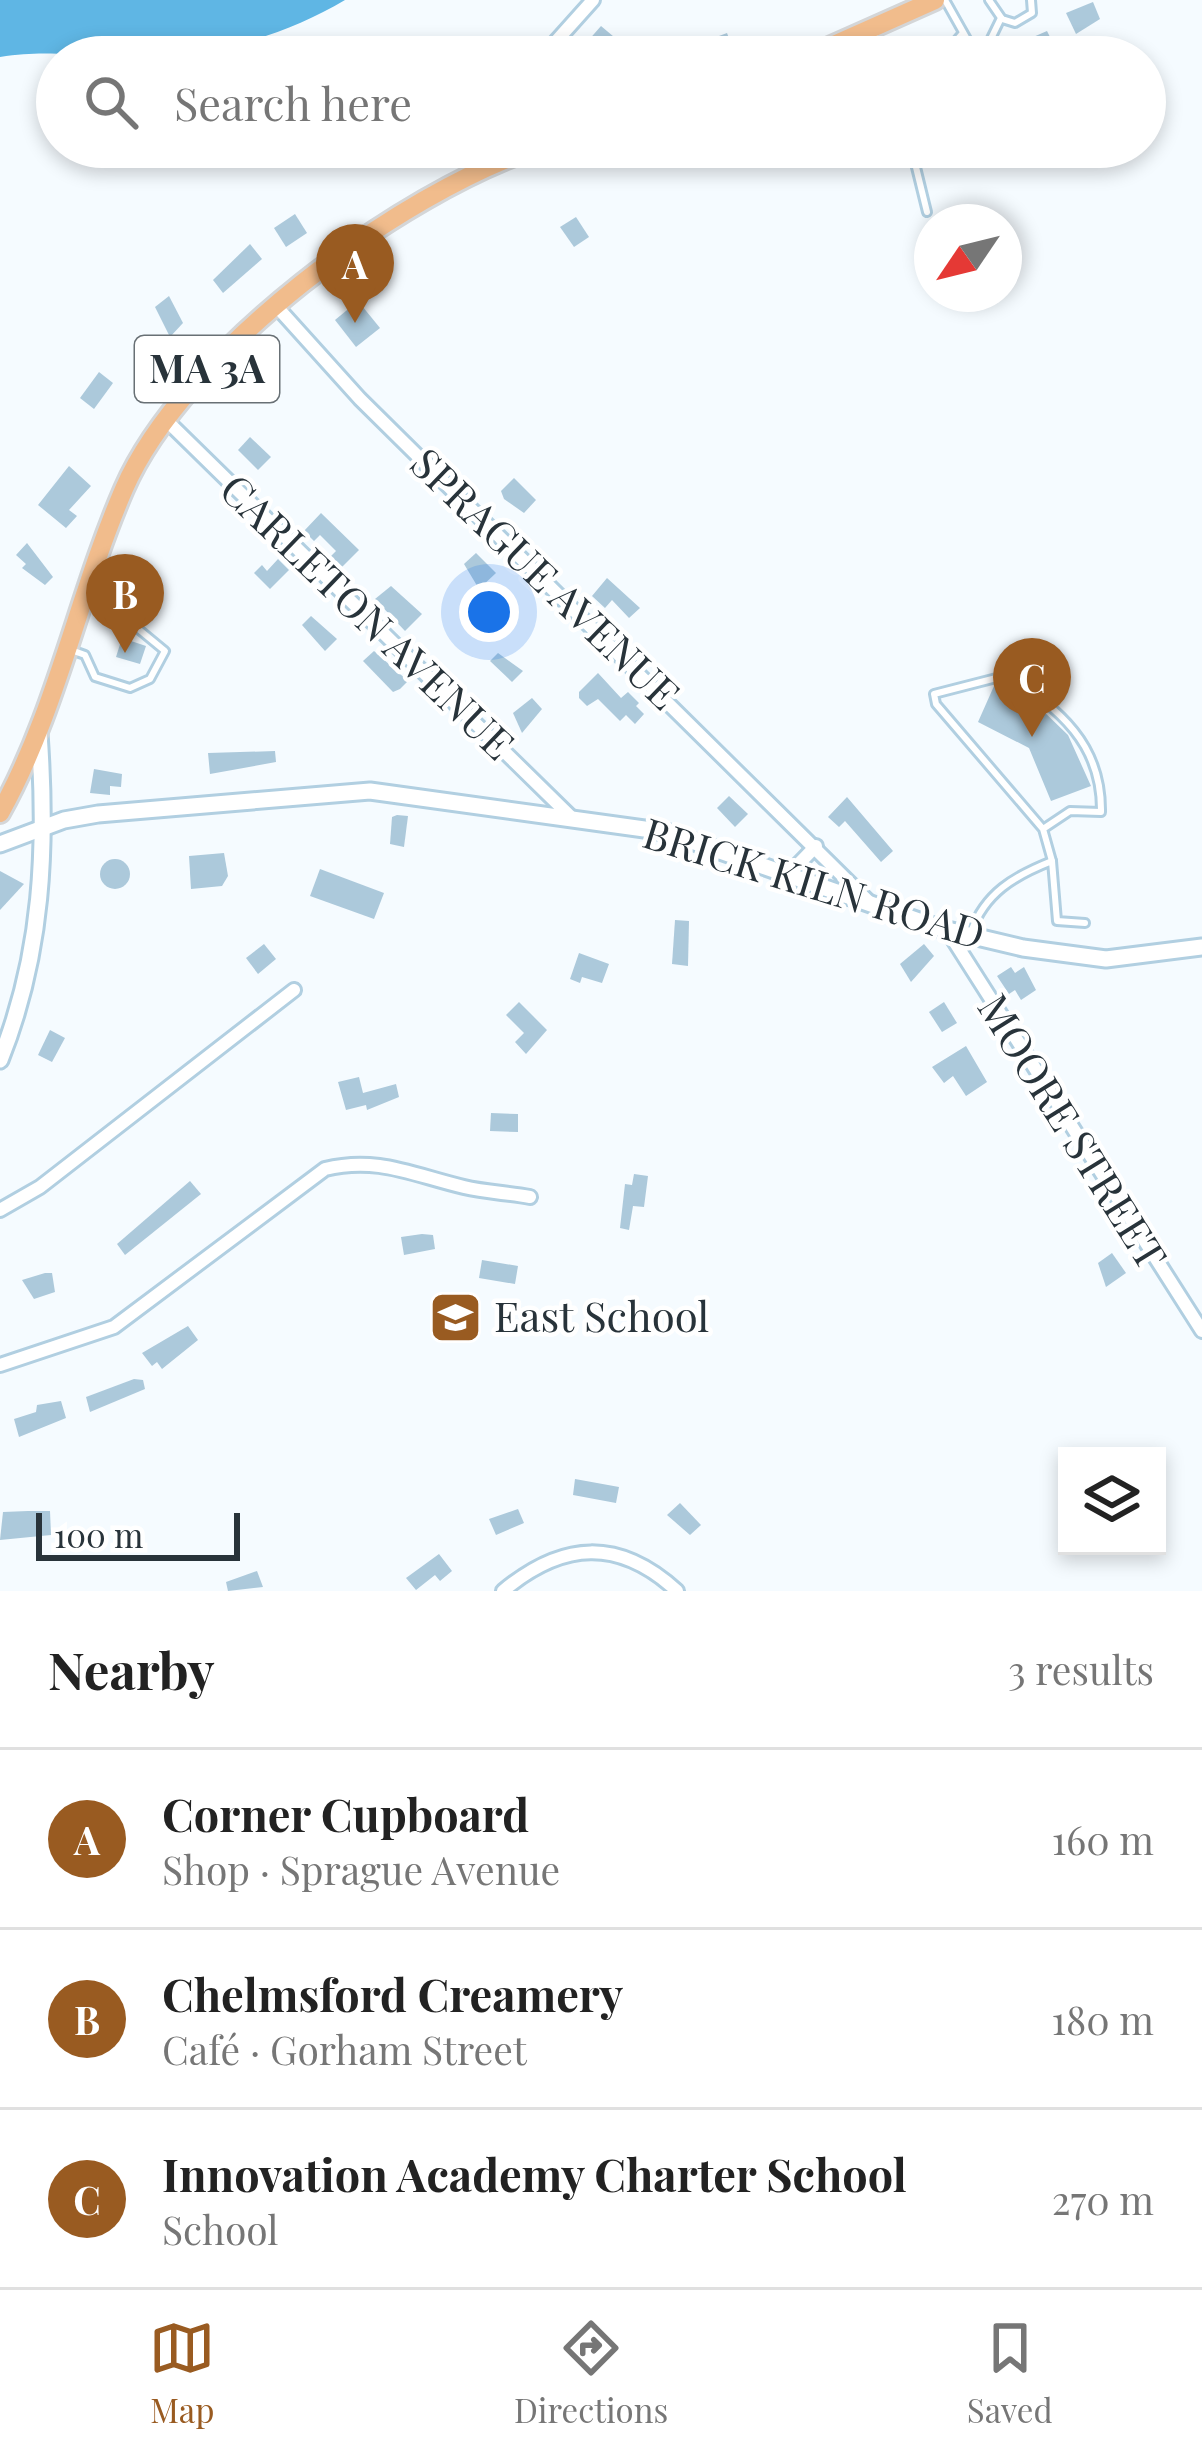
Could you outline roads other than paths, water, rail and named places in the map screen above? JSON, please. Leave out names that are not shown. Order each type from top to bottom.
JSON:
[{"type":"main road","points":[[857,36],[904,6],[935,0]]},
{"type":"main road","name":"MA 3A","points":[[0,813],[39,731],[123,492],[163,417],[228,349],[364,239],[486,168]]},
{"type":"street","points":[[561,36],[593,0]]},
{"type":"street","points":[[474,173],[475,168]]},
{"type":"street","name":"SPRAGUE AVENUE","points":[[278,308],[360,399],[873,906]]},
{"type":"street","name":"CARLETON AVENUE","points":[[163,417],[571,817]]},
{"type":"street","points":[[0,1060],[39,916],[46,828],[39,731]]},
{"type":"street","name":"BRICK KILN ROAD","points":[[0,844],[123,811],[370,791],[666,832],[969,935],[1106,959],[1202,947]]},
{"type":"street","points":[[788,875],[816,846]]},
{"type":"street","name":"MOORE STREET","points":[[947,930],[1202,1331]]},
{"type":"street","points":[[0,1210],[40,1187],[294,990]]},
{"type":"street","points":[[0,1366],[114,1327],[325,1169],[356,1161],[397,1166],[463,1187],[530,1197]]},
{"type":"street","points":[[503,1591],[561,1556],[610,1551],[649,1565],[677,1591]]},
{"type":"lane","points":[[945,0],[966,36]]},
{"type":"lane","points":[[989,0],[1001,18]]},
{"type":"lane","points":[[1001,18],[1024,20],[1033,8],[1030,0]]},
{"type":"lane","points":[[991,36],[1001,18]]},
{"type":"lane","points":[[871,30],[874,36]]},
{"type":"lane","points":[[961,36],[964,33]]},
{"type":"lane","points":[[916,168],[925,204]]},
{"type":"lane","points":[[68,648],[86,655],[95,677],[130,688],[149,679],[164,651],[88,588]]},
{"type":"lane","points":[[1043,830],[1070,812],[1101,812],[1101,789],[1069,717],[1008,675],[934,694],[936,704],[1043,830],[1052,861],[1057,921],[1085,923]]},
{"type":"lane","points":[[969,935],[979,910],[1001,885],[1052,861]]},
{"type":"water","points":[[0,0],[345,0],[266,36],[36,36],[36,54],[0,57]]},
{"type":"place","name":"Corner Cupboard","points":[[355,323]]},
{"type":"place","name":"Chelmsford Creamery","points":[[125,653]]},
{"type":"place","name":"Innovation Academy Charter School","points":[[1032,737]]},
{"type":"place","name":"East School","points":[[455,1317]]}]
